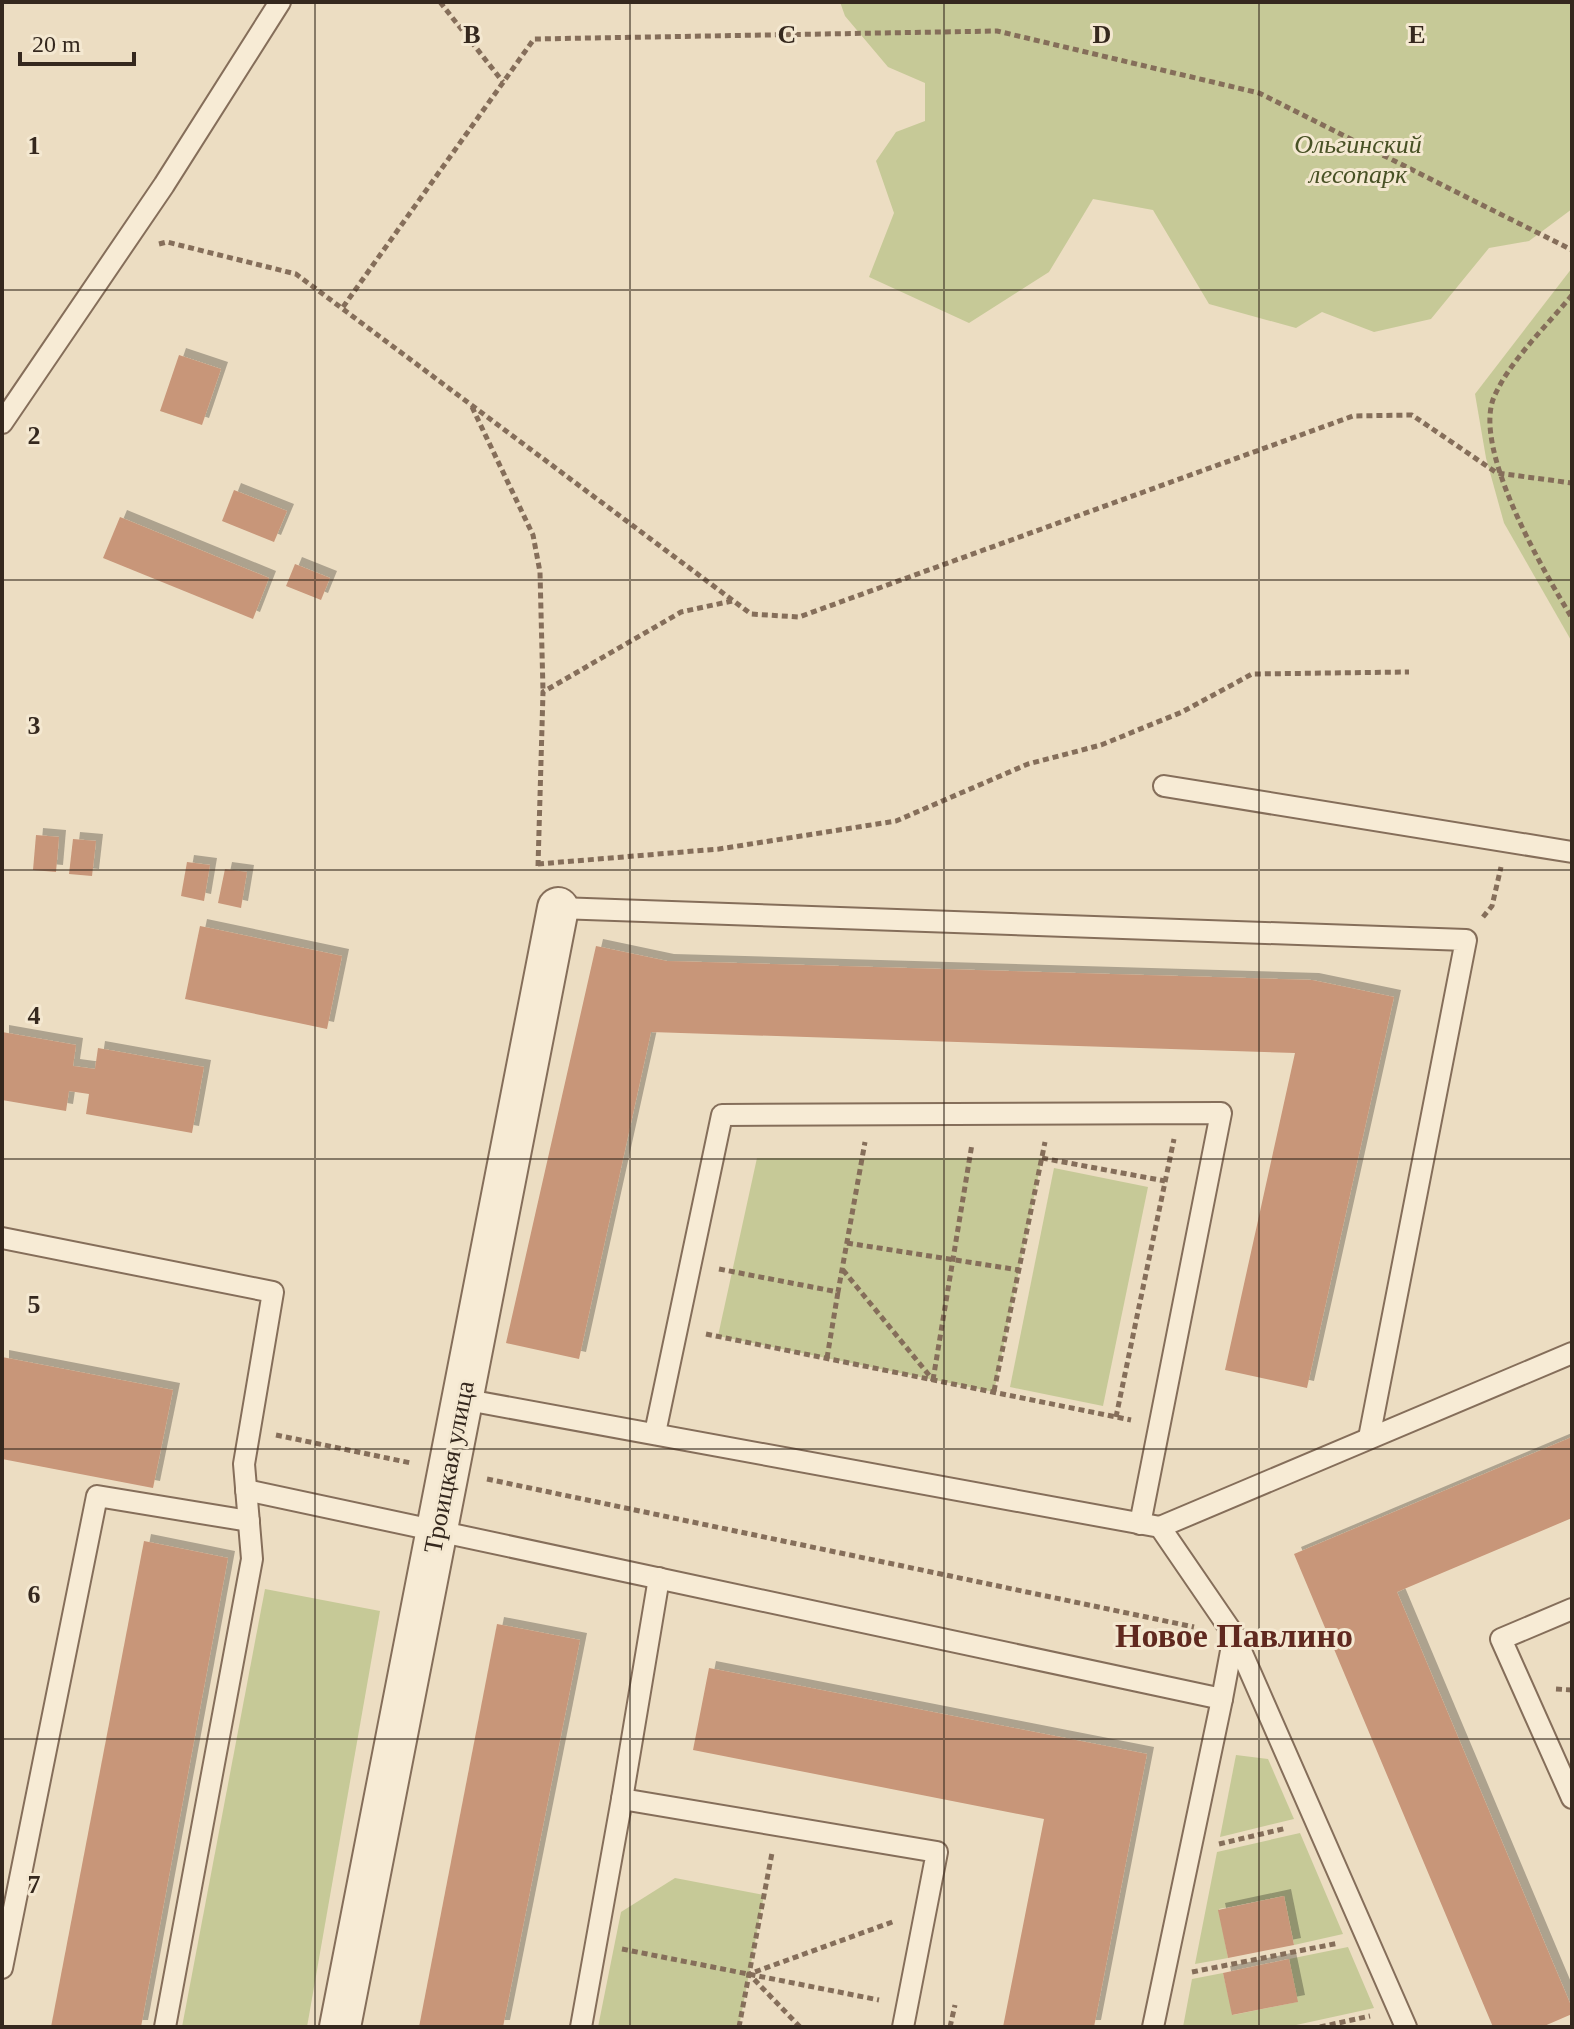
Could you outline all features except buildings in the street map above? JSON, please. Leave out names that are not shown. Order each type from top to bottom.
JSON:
[{"type":"street","name":"Троицкая улица","points":[[340,2027],[558,908]]},
{"type":"lane","points":[[2,423],[280,2]]},
{"type":"lane","points":[[1164,786],[1572,852]]},
{"type":"lane","points":[[558,908],[1466,940],[1369,1438]]},
{"type":"lane","points":[[655,1433],[722,1115],[1221,1113],[1159,1425],[1150,1526],[1234,1635],[1402,2018]]},
{"type":"lane","points":[[2,1238],[273,1292],[244,1464],[252,1559],[165,2027]]},
{"type":"lane","points":[[462,1399],[1150,1526],[1572,1353]]},
{"type":"lane","points":[[246,1490],[1222,1699]]},
{"type":"lane","points":[[2,1968],[97,1496],[249,1521]]},
{"type":"lane","points":[[581,2027],[659,1578]]},
{"type":"lane","points":[[1572,1609],[1501,1639],[1572,1798]]},
{"type":"lane","points":[[1153,2027],[1234,1635]]},
{"type":"lane","points":[[622,1799],[937,1852],[903,2027]]},
{"type":"path","points":[[440,2],[503,82]]},
{"type":"path","points":[[343,307],[534,39],[997,31],[1259,93],[1572,250]]},
{"type":"path","points":[[115,255],[167,242],[296,274],[751,614],[799,617],[1353,416],[1412,415],[1497,473],[1572,483]]},
{"type":"path","points":[[1572,295],[1519,359],[1493,398],[1491,416],[1497,473],[1552,585],[1572,618]]},
{"type":"path","points":[[470,403],[533,535],[540,572],[543,692],[538,864],[558,908]]},
{"type":"path","points":[[543,692],[681,612],[733,601]]},
{"type":"path","points":[[538,864],[719,849],[896,821],[1028,764],[1101,745],[1182,712],[1252,674],[1409,672]]},
{"type":"path","points":[[1466,940],[1492,906],[1505,841]]},
{"type":"path","points":[[994,1392],[1051,1114]]},
{"type":"path","points":[[1116,1417],[1179,1114]]},
{"type":"path","points":[[827,1358],[870,1115]]},
{"type":"path","points":[[933,1380],[977,1115]]},
{"type":"path","points":[[1042,1158],[1165,1181]]},
{"type":"path","points":[[847,1243],[1019,1270]]},
{"type":"path","points":[[691,1263],[838,1292]]},
{"type":"path","points":[[842,1269],[933,1380]]},
{"type":"path","points":[[677,1328],[1159,1425]]},
{"type":"path","points":[[250,1429],[1234,1635]]},
{"type":"path","points":[[1190,1851],[1316,1822]]},
{"type":"path","points":[[739,2027],[778,1825]]},
{"type":"path","points":[[749,1974],[926,1910]]},
{"type":"path","points":[[1163,1978],[1367,1937]]},
{"type":"path","points":[[596,1943],[907,2005]]},
{"type":"path","points":[[749,1974],[800,2027]]},
{"type":"path","points":[[950,2027],[955,2005]]},
{"type":"path","points":[[1320,2027],[1402,2018]]},
{"type":"green space","name":"Ольгинский лесопарк","points":[[840,2],[1572,2],[1572,209],[1529,241],[1489,248],[1431,319],[1374,332],[1322,312],[1296,328],[1209,304],[1153,210],[1093,199],[1049,272],[969,323],[869,277],[894,213],[876,161],[896,132],[925,121],[925,83],[888,67],[845,16]]},
{"type":"green space","points":[[1572,268],[1572,642],[1504,523],[1486,458],[1475,394]]},
{"type":"green space","points":[[757,1158],[1042,1158],[994,1392],[718,1336]]},
{"type":"green space","points":[[1054,1168],[1148,1187],[1103,1406],[1010,1387]]},
{"type":"green space","points":[[265,1589],[380,1611],[307,2027],[182,2027]]},
{"type":"green space","points":[[1236,1755],[1268,1759],[1294,1819],[1220,1837]]},
{"type":"green space","points":[[1300,1833],[1343,1934],[1294,1945],[1284,1896],[1219,1909],[1228,1958],[1195,1964],[1217,1852]]},
{"type":"green space","points":[[675,1878],[764,1895],[739,2027],[598,2027],[621,1912]]},
{"type":"green space","points":[[1348,1947],[1374,2008],[1287,2027],[1183,2027],[1192,1979],[1223,1973],[1233,2015],[1297,2002],[1289,1959]]},
{"type":"district","name":"Новое Павлино","points":[[1234,1635]]}]
